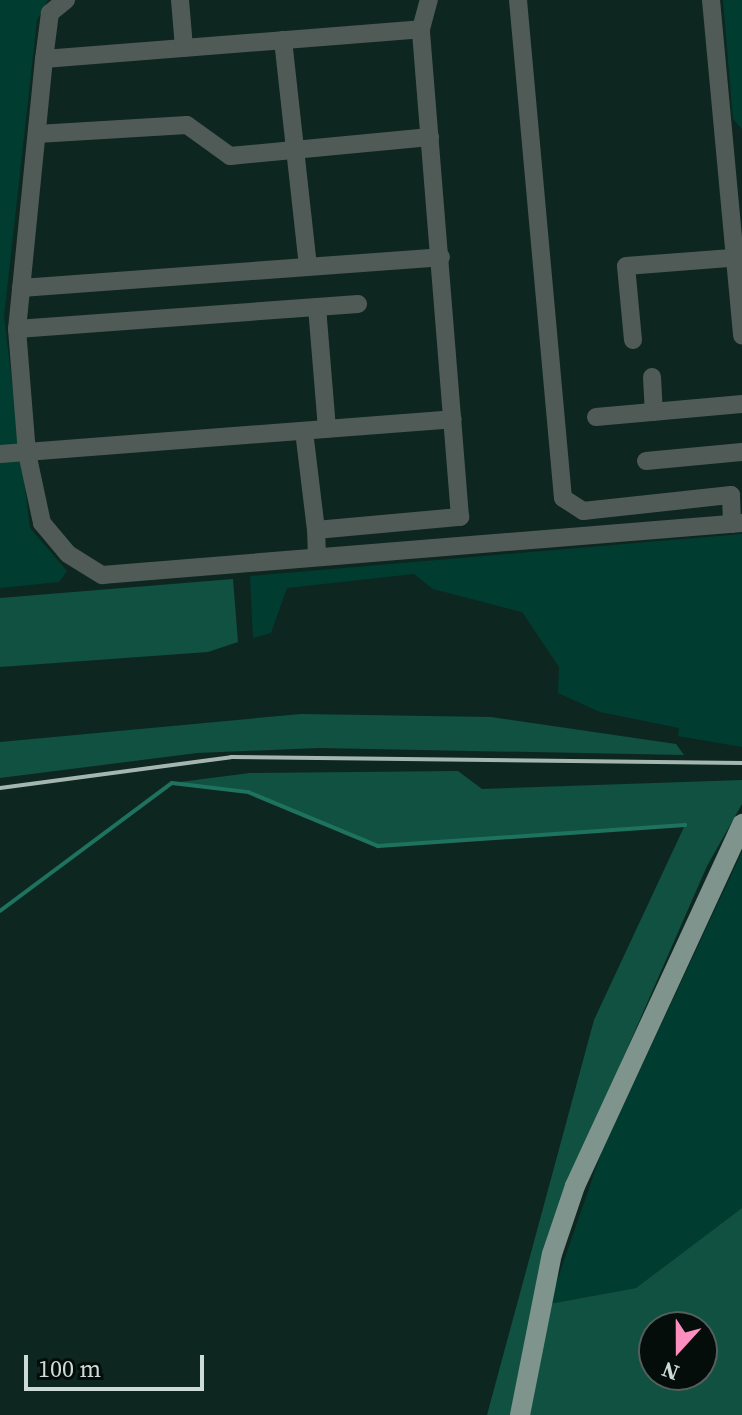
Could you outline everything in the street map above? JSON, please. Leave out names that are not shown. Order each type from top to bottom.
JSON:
[{"type":"main road","points":[[520,1415],[545,1285],[575,1186],[742,824]]},
{"type":"street","points":[[66,0],[50,13],[17,329],[27,453],[42,523],[68,554],[102,575],[737,524],[731,495],[583,511],[563,498],[518,0]]},
{"type":"street","points":[[180,0],[184,48]]},
{"type":"street","points":[[316,530],[460,517],[421,29],[429,0]]},
{"type":"street","points":[[711,0],[733,140],[742,327]]},
{"type":"street","points":[[44,59],[421,29]]},
{"type":"street","points":[[283,40],[308,267]]},
{"type":"street","points":[[37,134],[187,125],[230,156],[430,137]]},
{"type":"street","points":[[21,288],[441,257]]},
{"type":"street","points":[[633,340],[626,266],[739,257]]},
{"type":"street","points":[[17,329],[358,304]]},
{"type":"street","points":[[317,307],[327,429]]},
{"type":"street","points":[[652,377],[654,412]]},
{"type":"street","points":[[596,417],[742,404]]},
{"type":"street","points":[[0,454],[453,419]]},
{"type":"street","points":[[304,431],[317,557]]},
{"type":"street","points":[[646,461],[742,452]]},
{"type":"green space","points":[[0,0],[48,0],[37,20],[4,317],[30,528],[67,571],[59,582],[0,588]]},
{"type":"green space","points":[[723,0],[742,0],[742,129],[733,119]]},
{"type":"green space","points":[[742,534],[742,747],[678,736],[679,728],[600,712],[558,693],[559,667],[522,612],[433,589],[414,574],[287,588],[271,633],[253,638],[250,576]]},
{"type":"green space","points":[[233,579],[238,642],[208,652],[0,667],[0,598]]},
{"type":"green space","points":[[301,714],[491,717],[676,744],[684,755],[319,748],[197,753],[0,778],[0,742]]},
{"type":"green space","points":[[458,771],[482,789],[742,780],[742,804],[707,866],[565,1191],[512,1415],[487,1415],[594,1020],[685,825],[378,846],[248,792],[172,783],[250,773]]},
{"type":"green space","points":[[742,852],[742,1208],[636,1288],[549,1304],[602,1151]]},
{"type":"green space","points":[[742,1208],[742,1415],[529,1415],[549,1304],[636,1288]]},
{"type":"waterway","points":[[0,911],[172,783],[248,792],[378,846],[685,825]]},
{"type":"railway","points":[[0,788],[231,757],[742,763]]}]
